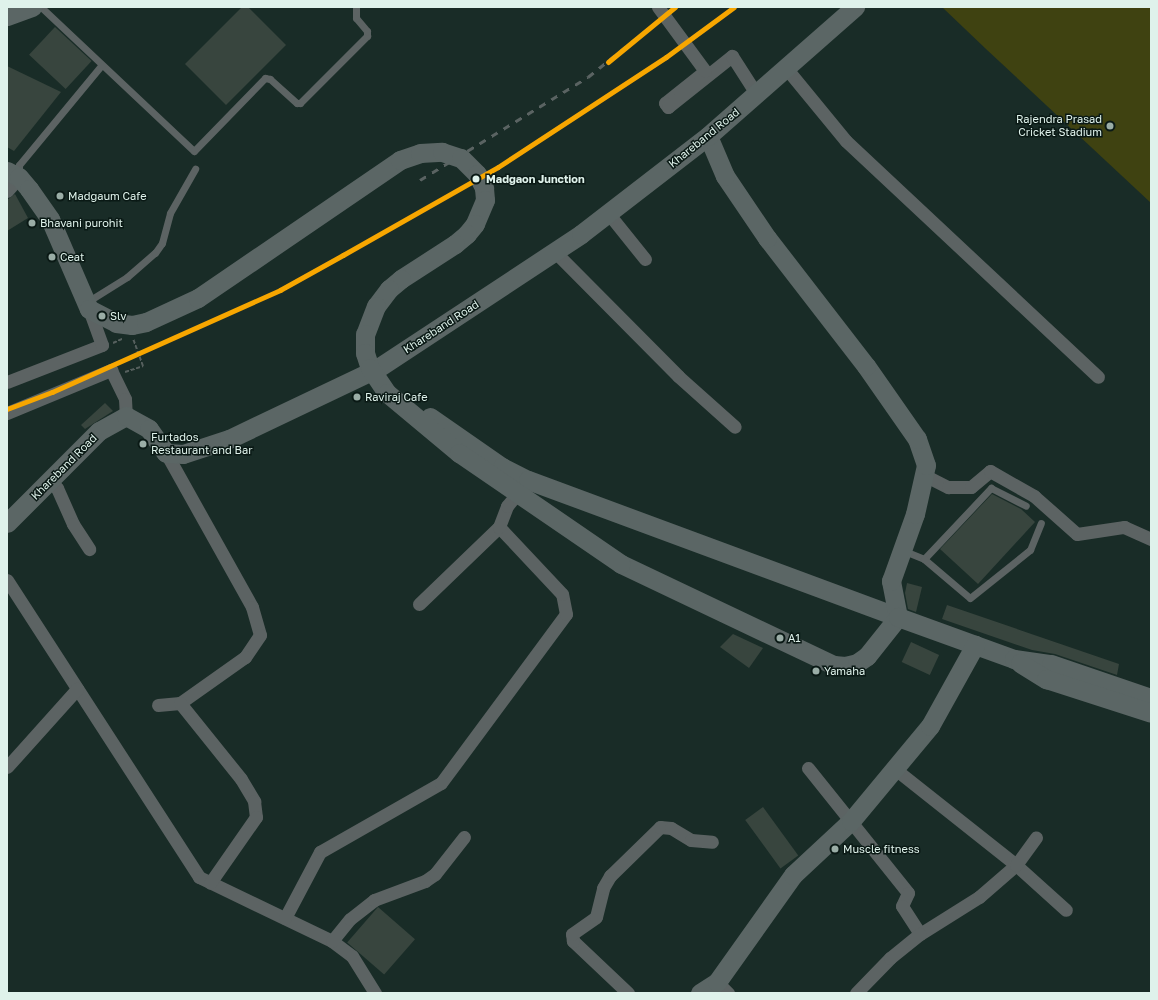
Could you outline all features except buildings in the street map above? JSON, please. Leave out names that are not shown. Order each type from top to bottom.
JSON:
[{"type":"main road","points":[[7,16],[32,7]]},
{"type":"main road","name":"Khareband Road","points":[[166,453],[183,454],[229,439],[378,368],[555,252],[608,213],[708,136],[757,95],[855,7]]},
{"type":"main road","points":[[11,180],[50,219],[87,306],[121,330],[132,325],[146,322],[198,298],[400,160],[435,151],[461,158],[478,174],[484,188],[482,209],[467,234],[455,244],[401,279],[389,289],[376,306],[369,319],[365,334],[365,353],[370,368],[388,393],[459,453],[621,564],[834,665],[845,666],[857,663],[867,656],[898,618],[891,581],[915,514],[926,465],[917,439],[866,366],[767,238],[725,176],[708,136]]},
{"type":"main road","points":[[378,368],[396,390],[444,429],[502,467],[528,480],[898,618],[1014,659],[1051,664],[1151,698]]},
{"type":"main road","points":[[126,416],[149,429],[166,453]]},
{"type":"main road","name":"Khareband Road","points":[[7,523],[99,431],[126,416]]},
{"type":"main road","points":[[700,993],[722,987],[793,875],[851,821],[930,726],[975,645]]},
{"type":"main road","points":[[1014,659],[1046,679],[1151,712]]},
{"type":"street","points":[[658,7],[705,71],[665,103],[668,107],[732,56],[757,95]]},
{"type":"street","points":[[786,68],[846,141],[1098,377]]},
{"type":"street","points":[[608,213],[645,259]]},
{"type":"street","points":[[555,252],[678,376],[735,427]]},
{"type":"street","points":[[7,382],[102,345],[87,306]]},
{"type":"street","points":[[7,413],[111,370],[125,399],[126,416]]},
{"type":"street","points":[[158,705],[180,703],[245,656],[260,635],[252,607],[166,453]]},
{"type":"street","points":[[924,474],[948,487],[971,487],[990,471],[1034,496],[1076,534],[1124,527],[1151,539]]},
{"type":"street","points":[[419,604],[499,527],[507,506],[528,480]]},
{"type":"street","points":[[50,481],[57,488],[73,524],[89,549]]},
{"type":"street","points":[[285,918],[320,852],[441,783],[566,614],[562,594],[499,527]]},
{"type":"street","points":[[7,580],[199,877],[332,941],[352,956],[375,993]]},
{"type":"street","points":[[7,768],[77,689]]},
{"type":"street","points":[[180,703],[241,779],[254,801],[256,817],[210,883]]},
{"type":"street","points":[[808,768],[908,893],[902,906],[920,934]]},
{"type":"street","points":[[895,769],[1016,865],[1066,910]]},
{"type":"street","points":[[628,993],[573,941],[572,934],[596,917],[604,888],[610,876],[660,827],[671,828],[691,840],[712,842]]},
{"type":"street","points":[[332,941],[350,919],[374,900],[426,881],[435,874],[464,837]]},
{"type":"street","points":[[856,993],[890,958],[920,934],[979,897],[1016,865],[1036,837]]},
{"type":"lane","points":[[41,7],[101,66],[194,151],[265,78],[270,79],[297,103],[300,103],[367,36],[367,31],[356,18],[356,7]]},
{"type":"lane","points":[[11,180],[19,165],[101,66]]},
{"type":"lane","points":[[87,306],[155,253],[162,243],[170,213],[195,169]]},
{"type":"lane","points":[[924,559],[991,488],[1026,506]]},
{"type":"lane","points":[[902,550],[924,559],[970,598],[1030,550],[1041,523]]},
{"type":"path","points":[[107,345],[121,330]]},
{"type":"path","points":[[120,374],[143,366],[132,336]]},
{"type":"green space","name":"Rajendra Prasad Cricket Stadium","points":[[942,7],[1151,7],[1151,203],[986,49]]},
{"type":"railway","points":[[420,180],[588,77],[675,7]]},
{"type":"transit line","points":[[608,62],[675,7]]},
{"type":"transit line","points":[[7,409],[52,392],[280,290],[498,167],[666,57],[734,7]]},
{"type":"place","name":"Rajendra Prasad Cricket Stadium","points":[[1110,126]]},
{"type":"place","name":"Madgaon Junction","points":[[476,179]]},
{"type":"place","name":"Madgaum Cafe","points":[[60,196]]},
{"type":"place","name":"Bhavani purohit","points":[[32,223]]},
{"type":"place","name":"Ceat","points":[[52,257]]},
{"type":"place","name":"Slv","points":[[102,316]]},
{"type":"place","name":"Raviraj Cafe","points":[[357,397]]},
{"type":"place","name":"Furtados Restaurant and Bar","points":[[143,444]]},
{"type":"place","name":"A1","points":[[780,638]]},
{"type":"place","name":"Yamaha","points":[[816,671]]},
{"type":"place","name":"Muscle fitness","points":[[835,849]]}]
